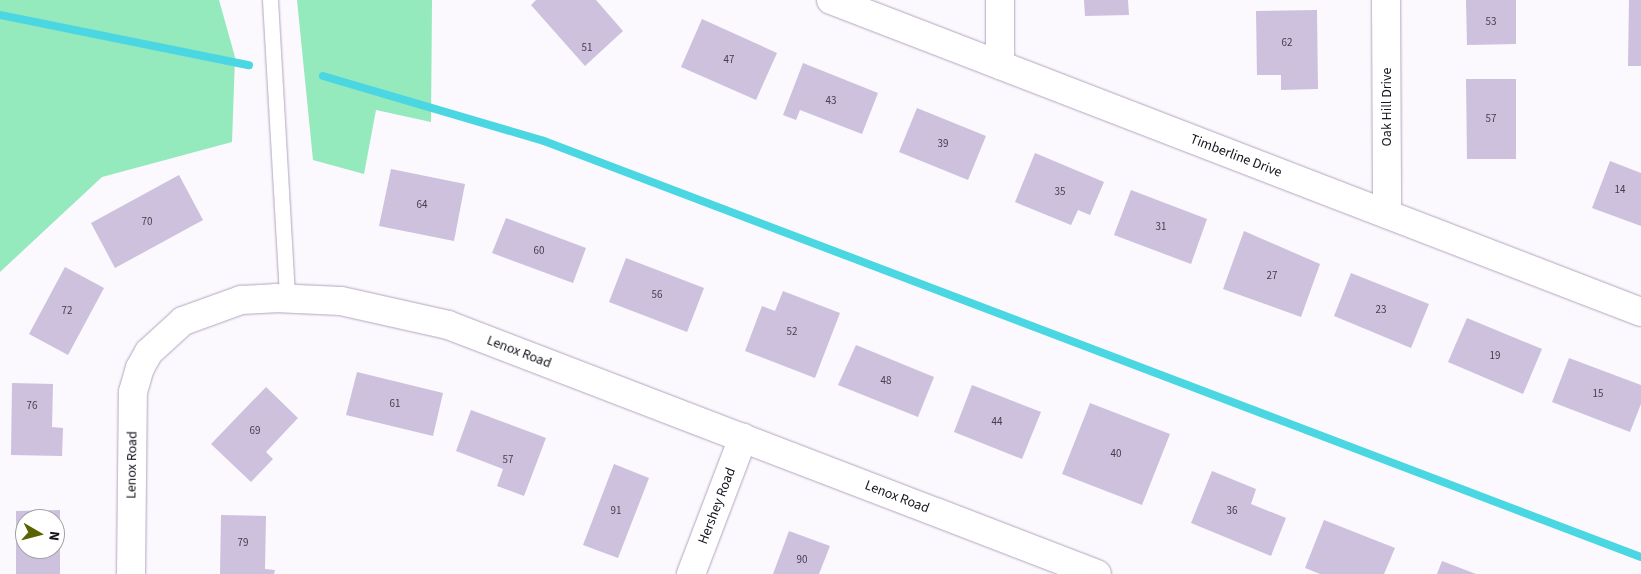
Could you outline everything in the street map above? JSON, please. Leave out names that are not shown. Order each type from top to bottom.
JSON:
[{"type":"street","name":"Timberline Drive","points":[[831,0],[1641,312]]},
{"type":"street","points":[[1000,0],[1000,65]]},
{"type":"street","name":"Oak Hill Drive","points":[[1386,0],[1387,214]]},
{"type":"street","name":"Lenox Road","points":[[131,574],[133,392],[149,352],[183,321],[210,308],[241,300],[287,298],[341,301],[448,324],[1097,574]]},
{"type":"street","name":"Hershey Road","points":[[691,574],[743,438]]},
{"type":"lane","points":[[270,0],[287,298]]},
{"type":"green space","points":[[0,0],[219,0],[235,57],[232,142],[102,177],[0,272]]},
{"type":"green space","points":[[297,0],[432,0],[431,122],[376,110],[364,174],[313,160]]},
{"type":"building","points":[[536,0],[596,0],[623,31],[585,66],[531,5]]},
{"type":"building","points":[[1084,0],[1128,0],[1129,15],[1085,16]]},
{"type":"building","points":[[1466,0],[1516,0],[1516,44],[1467,45]]},
{"type":"building","points":[[1629,0],[1641,0],[1641,66],[1628,66]]},
{"type":"building","points":[[1317,10],[1318,89],[1281,90],[1281,75],[1257,75],[1256,11]]},
{"type":"building","points":[[702,19],[777,53],[756,100],[681,67]]},
{"type":"building","points":[[803,63],[878,93],[862,134],[800,110],[796,120],[783,115]]},
{"type":"building","points":[[1466,79],[1516,79],[1516,159],[1467,159]]},
{"type":"building","points":[[917,108],[986,136],[968,180],[899,152]]},
{"type":"building","points":[[1035,153],[1104,182],[1090,215],[1078,210],[1071,225],[1015,202]]},
{"type":"building","points":[[1610,161],[1641,173],[1641,226],[1592,208]]},
{"type":"building","points":[[391,169],[465,184],[454,241],[379,226]]},
{"type":"building","points":[[179,175],[203,220],[115,268],[91,223]]},
{"type":"building","points":[[1131,190],[1207,219],[1191,264],[1114,235]]},
{"type":"building","points":[[506,218],[586,248],[573,283],[492,253]]},
{"type":"building","points":[[1244,231],[1320,264],[1301,317],[1223,289]]},
{"type":"building","points":[[626,258],[704,288],[687,332],[609,302]]},
{"type":"building","points":[[65,267],[104,288],[68,355],[29,334]]},
{"type":"building","points":[[1351,273],[1429,304],[1411,348],[1334,316]]},
{"type":"building","points":[[783,291],[840,313],[815,378],[745,351],[762,306],[775,311]]},
{"type":"building","points":[[1467,318],[1542,349],[1523,394],[1448,362]]},
{"type":"building","points":[[856,345],[934,377],[918,417],[838,385]]},
{"type":"building","points":[[1569,358],[1641,385],[1641,404],[1630,432],[1552,402]]},
{"type":"building","points":[[357,372],[443,393],[433,436],[346,415]]},
{"type":"building","points":[[12,383],[53,384],[52,427],[63,428],[62,456],[11,455]]},
{"type":"building","points":[[972,385],[1041,412],[1022,459],[954,432]]},
{"type":"building","points":[[266,387],[298,418],[266,452],[273,459],[251,482],[211,444]]},
{"type":"building","points":[[1090,403],[1170,434],[1142,505],[1062,474]]},
{"type":"building","points":[[471,410],[546,438],[524,496],[497,486],[503,469],[456,451]]},
{"type":"building","points":[[614,464],[649,478],[618,558],[583,545]]},
{"type":"building","points":[[1212,471],[1256,489],[1251,504],[1286,518],[1271,556],[1191,523]]},
{"type":"building","points":[[221,515],[266,516],[265,569],[275,570],[274,574],[220,574]]},
{"type":"building","points":[[1324,520],[1395,548],[1384,574],[1320,574],[1305,568]]},
{"type":"building","points":[[789,531],[830,546],[819,574],[773,574]]},
{"type":"building","points":[[16,559],[60,559],[60,574],[16,574]]},
{"type":"building","points":[[1442,561],[1476,574],[1437,574]]},
{"type":"waterway","points":[[0,15],[249,65]]},
{"type":"waterway","points":[[323,76],[544,141],[1641,557]]}]
